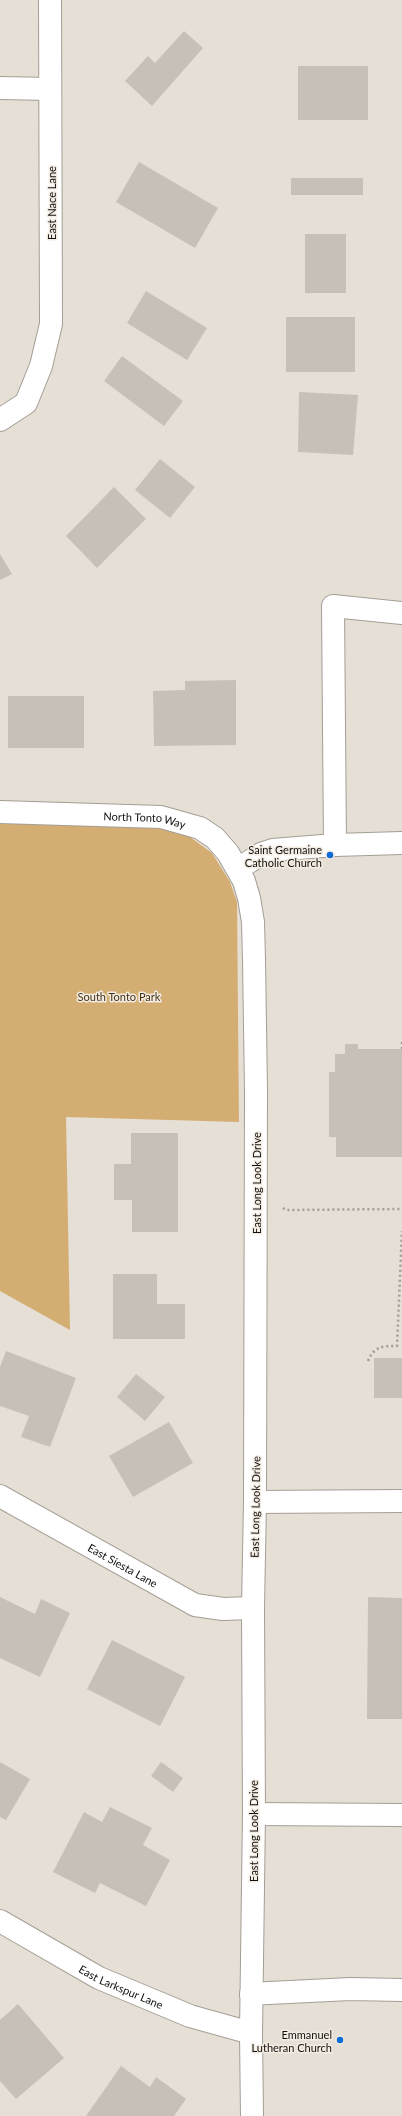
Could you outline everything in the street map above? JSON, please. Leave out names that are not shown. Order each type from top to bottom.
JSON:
[{"type":"street","name":"East Nace Lane","points":[[0,420],[26,403],[41,366],[51,324],[50,0]]},
{"type":"street","points":[[0,88],[50,89]]},
{"type":"street","points":[[335,845],[333,606],[402,613]]},
{"type":"street","name":"North Tonto Way","points":[[0,812],[161,817],[200,828],[215,838],[228,853],[244,881],[249,898]]},
{"type":"street","points":[[238,869],[261,854],[272,850],[335,845],[402,843]]},
{"type":"street","name":"East Long Look Drive","points":[[249,898],[253,922],[255,975],[256,1502],[252,1608],[254,1814],[251,1994],[252,2116]]},
{"type":"street","name":"East Siesta Lane","points":[[0,1496],[194,1605],[223,1609],[252,1608]]},
{"type":"street","points":[[256,1502],[402,1501]]},
{"type":"street","points":[[254,1814],[402,1815]]},
{"type":"street","name":"East Larkspur Lane","points":[[0,1920],[99,1978],[190,2016],[251,2033]]},
{"type":"street","points":[[251,1994],[350,1989],[402,1990]]},
{"type":"path","points":[[402,1039],[402,1050]]},
{"type":"path","points":[[279,1206],[286,1210],[402,1209]]},
{"type":"path","points":[[368,1361],[372,1353],[378,1348],[397,1346],[402,1231]]},
{"type":"green space","name":"South Tonto Park","points":[[0,821],[151,825],[190,837],[212,853],[230,882],[237,902],[239,1122],[66,1117],[70,1330],[0,1291]]},
{"type":"building","points":[[184,31],[203,48],[152,106],[125,81],[148,56],[155,63]]},
{"type":"building","points":[[298,66],[368,66],[368,120],[298,120]]},
{"type":"building","points":[[139,162],[218,208],[195,248],[116,202]]},
{"type":"building","points":[[291,178],[363,178],[363,195],[291,195]]},
{"type":"building","points":[[305,234],[346,234],[346,293],[305,293]]},
{"type":"building","points":[[146,291],[207,328],[187,360],[127,323]]},
{"type":"building","points":[[286,317],[355,317],[355,372],[286,372]]},
{"type":"building","points":[[122,356],[183,401],[164,426],[104,381]]},
{"type":"building","points":[[299,392],[358,395],[353,455],[298,452]]},
{"type":"building","points":[[160,459],[195,487],[170,518],[135,490]]},
{"type":"building","points":[[114,487],[146,519],[97,568],[66,536]]},
{"type":"building","points":[[0,554],[12,574],[0,580]]},
{"type":"building","points":[[236,680],[236,745],[154,746],[153,691],[185,690],[185,681]]},
{"type":"building","points":[[8,696],[84,696],[84,748],[8,748]]},
{"type":"building","points":[[345,1044],[358,1044],[358,1049],[402,1049],[402,1157],[336,1157],[336,1137],[329,1137],[329,1072],[335,1072],[335,1054],[345,1054]]},
{"type":"building","points":[[131,1133],[178,1133],[178,1232],[132,1232],[132,1200],[114,1200],[114,1164],[131,1164]]},
{"type":"building","points":[[113,1274],[157,1274],[157,1304],[185,1304],[185,1339],[113,1339]]},
{"type":"building","points":[[6,1351],[76,1378],[50,1447],[21,1437],[29,1416],[0,1406],[0,1367]]},
{"type":"building","points":[[374,1358],[402,1358],[402,1398],[374,1398]]},
{"type":"building","points":[[136,1374],[165,1397],[145,1421],[117,1397]]},
{"type":"building","points":[[169,1422],[193,1463],[133,1497],[109,1456]]},
{"type":"building","points":[[0,1597],[35,1614],[41,1599],[70,1613],[40,1677],[0,1658]]},
{"type":"building","points":[[368,1597],[402,1598],[402,1719],[367,1719]]},
{"type":"building","points":[[112,1640],[185,1677],[160,1726],[87,1689]]},
{"type":"building","points":[[0,1762],[30,1779],[6,1820],[0,1817]]},
{"type":"building","points":[[161,1762],[183,1778],[173,1792],[151,1776]]},
{"type":"building","points":[[110,1807],[152,1828],[143,1845],[170,1860],[146,1906],[100,1883],[95,1893],[53,1872],[84,1812],[102,1822]]},
{"type":"building","points":[[18,2004],[64,2058],[16,2099],[0,2081],[0,2020]]},
{"type":"building","points":[[121,2066],[150,2087],[156,2077],[186,2099],[174,2116],[86,2116]]},
{"type":"place","name":"Saint Germaine Catholic Church","points":[[330,855]]},
{"type":"place","name":"Emmanuel Lutheran Church","points":[[340,2040]]}]
